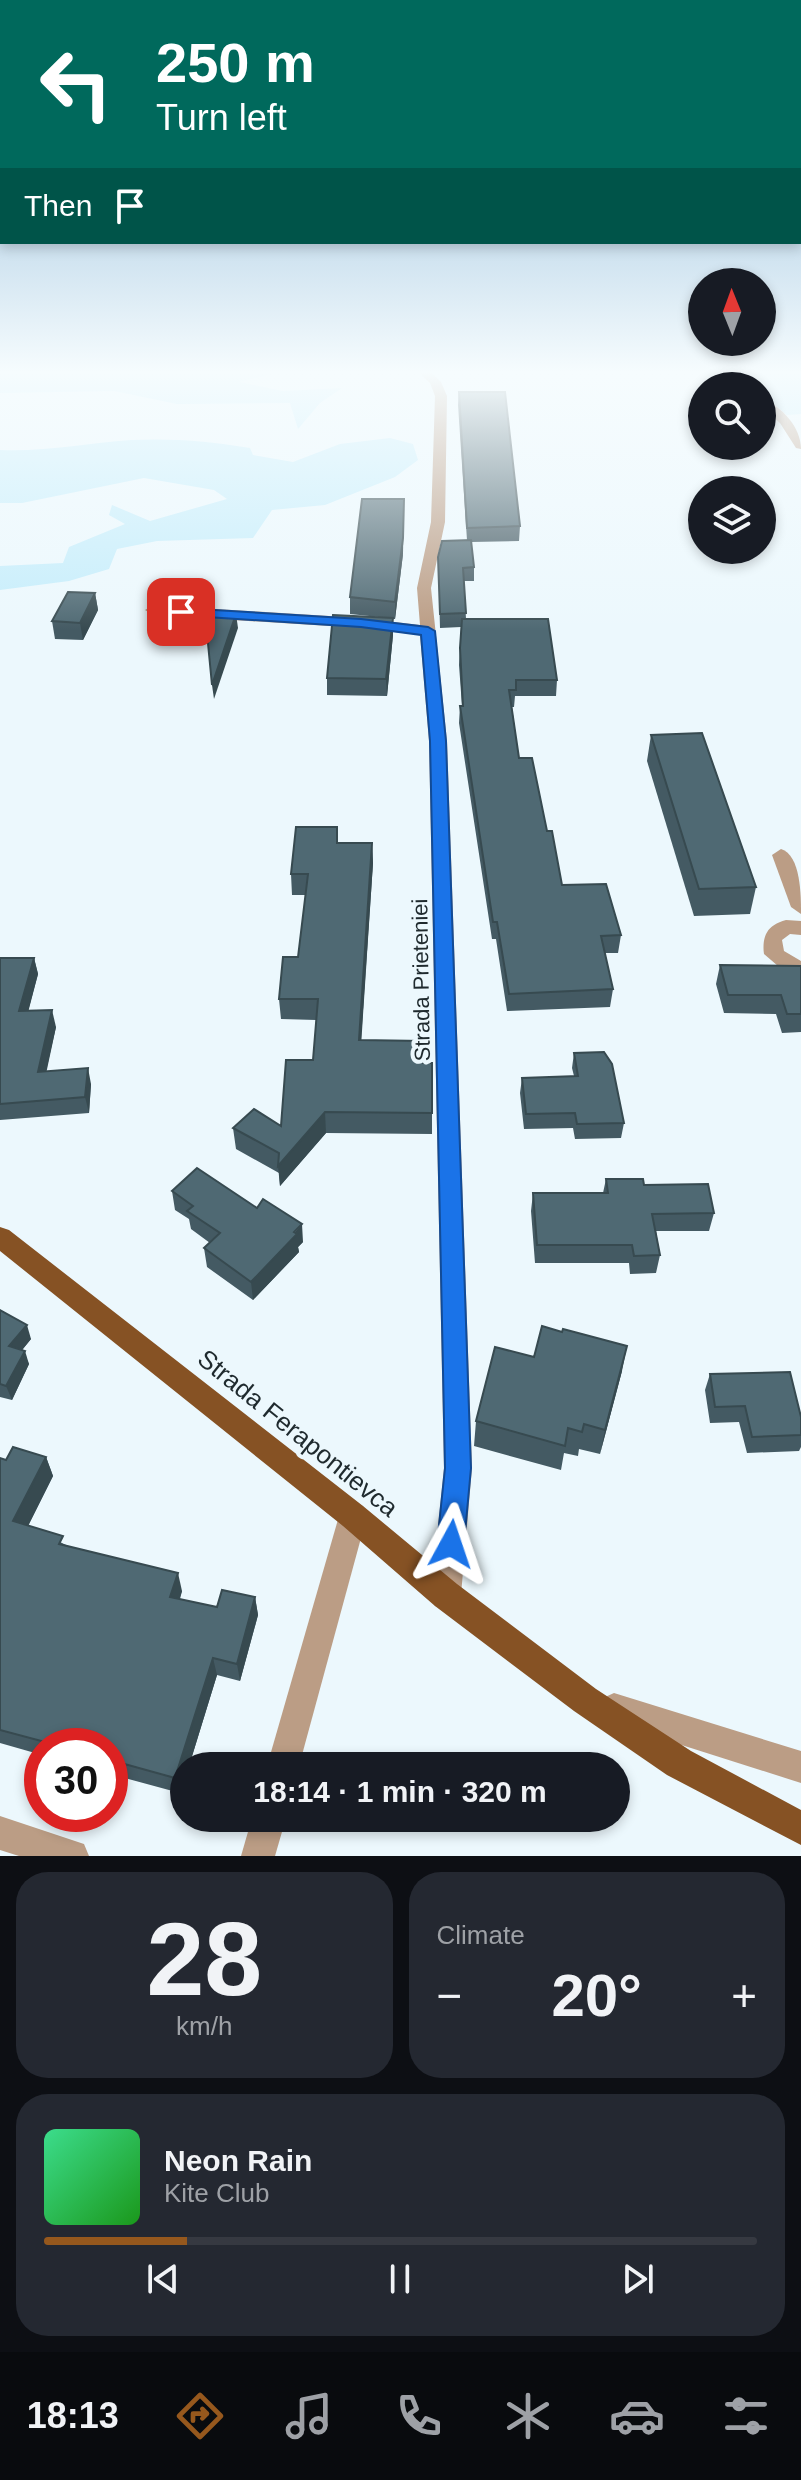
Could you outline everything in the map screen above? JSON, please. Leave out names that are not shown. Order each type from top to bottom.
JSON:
[{"type":"main road","name":"Strada Ferapontievca","points":[[0,1237],[353,1516],[446,1595],[585,1700],[679,1763],[801,1828]]},
{"type":"street","name":"Strada Prieteniei","points":[[440,458],[438,522],[424,588],[438,741],[458,1468],[446,1595]]},
{"type":"street","points":[[153,610],[361,623],[428,631]]},
{"type":"street","points":[[781,855],[801,907]]},
{"type":"street","points":[[801,928],[786,927],[772,938],[774,954],[792,967],[801,968]]},
{"type":"street","points":[[287,1752],[353,1516]]},
{"type":"street","points":[[585,1700],[801,1767]]},
{"type":"street","points":[[258,1856],[265,1832]]},
{"type":"street","points":[[0,1833],[72,1856]]},
{"type":"shaded area","points":[[0,458],[268,458],[293,462],[304,458],[418,460],[395,477],[325,505],[272,510],[253,538],[157,541],[117,549],[109,569],[69,581],[0,590],[0,566],[63,563],[69,547],[125,524],[109,515],[112,505],[150,521],[227,499],[214,490],[144,478],[22,503],[0,503]]},
{"type":"building","points":[[463,458],[512,458],[520,526],[467,528]]},
{"type":"building","points":[[362,499],[404,499],[395,602],[350,597]]},
{"type":"building","points":[[471,540],[474,567],[463,568],[466,613],[440,614],[438,557],[442,541]]},
{"type":"building","points":[[68,592],[95,593],[80,623],[52,621]]},
{"type":"building","points":[[179,606],[204,607],[195,632],[168,631]]},
{"type":"building","points":[[205,612],[236,614],[212,685]]},
{"type":"building","points":[[333,615],[393,618],[386,679],[327,678]]},
{"type":"building","points":[[462,619],[548,619],[557,680],[516,680],[516,690],[509,690],[519,758],[532,758],[547,831],[552,831],[562,885],[606,884],[621,935],[601,936],[613,989],[509,994],[497,922],[493,922],[460,706],[463,706]]},
{"type":"building","points":[[702,733],[756,887],[699,889],[651,735]]},
{"type":"building","points":[[296,827],[337,827],[337,843],[372,843],[359,1040],[423,1041],[423,1063],[432,1063],[432,1113],[325,1112],[278,1166],[279,1153],[233,1128],[254,1109],[281,1126],[286,1060],[313,1060],[318,999],[279,999],[283,957],[298,957],[308,874],[291,874]]},
{"type":"building","points":[[0,958],[34,958],[19,1011],[52,1010],[38,1072],[88,1068],[85,1097],[0,1104]]},
{"type":"building","points":[[720,965],[801,966],[801,1014],[787,1014],[781,995],[728,995]]},
{"type":"building","points":[[604,1052],[612,1064],[624,1123],[577,1124],[575,1113],[526,1114],[522,1078],[578,1076],[574,1053]]},
{"type":"building","points":[[197,1168],[257,1208],[263,1199],[302,1224],[294,1232],[297,1234],[251,1282],[204,1248],[220,1233],[187,1211],[193,1206],[172,1191]]},
{"type":"building","points":[[606,1179],[643,1179],[644,1185],[708,1184],[714,1213],[652,1214],[660,1255],[634,1256],[632,1245],[537,1245],[533,1193],[608,1193]]},
{"type":"building","points":[[0,1310],[27,1325],[9,1346],[25,1351],[6,1386],[0,1384]]},
{"type":"building","points":[[542,1326],[627,1346],[605,1430],[584,1424],[582,1432],[568,1428],[565,1446],[476,1421],[495,1347],[534,1357]]},
{"type":"building","points":[[790,1372],[801,1417],[801,1435],[752,1437],[745,1406],[715,1407],[710,1374]]},
{"type":"building","points":[[13,1447],[46,1457],[13,1521],[63,1536],[59,1544],[178,1573],[170,1597],[217,1607],[222,1590],[255,1597],[237,1664],[213,1658],[183,1752],[170,1752],[170,1777],[128,1765],[128,1728],[24,1728],[24,1736],[0,1730],[0,1458],[6,1460]]},
{"type":"route","points":[[181,612],[361,623],[428,631],[438,741],[458,1468],[451,1544]]}]
